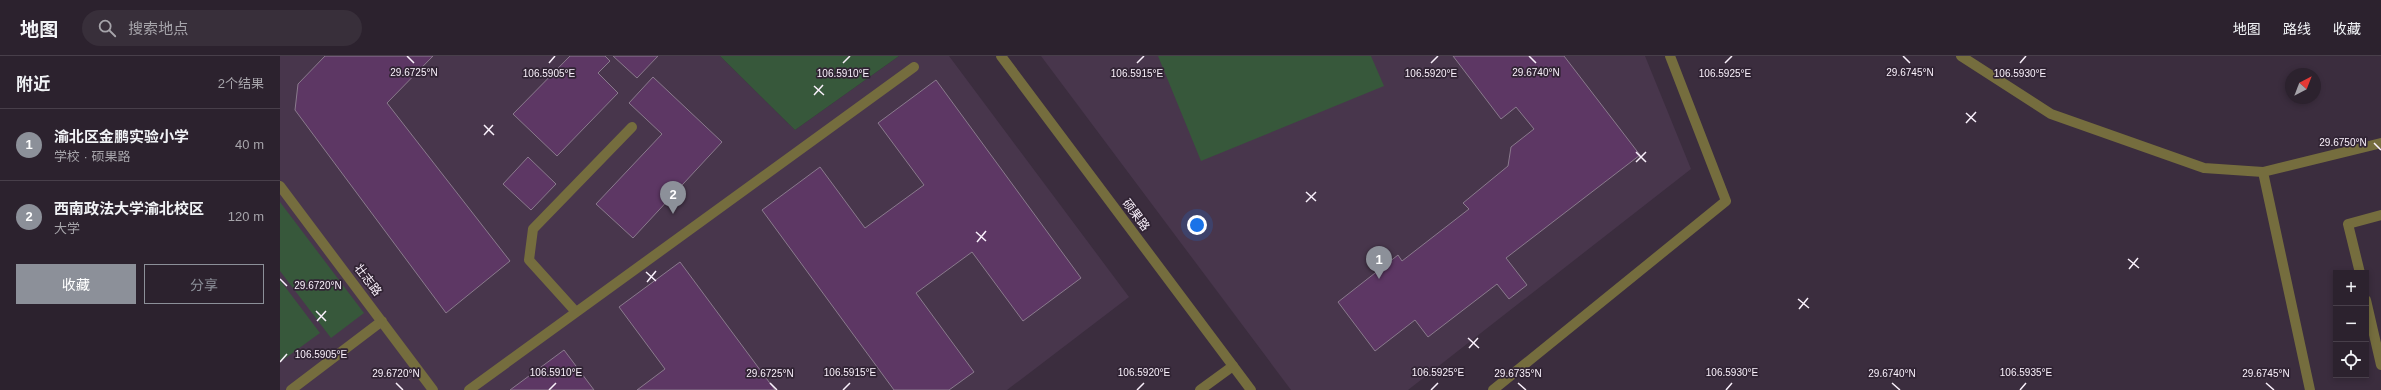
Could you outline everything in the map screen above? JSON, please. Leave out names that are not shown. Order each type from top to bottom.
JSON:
[{"type":"street","name":"硕果路","points":[[1000,56],[1251,390]]},
{"type":"street","points":[[1493,390],[1726,201],[1670,56]]},
{"type":"street","points":[[1961,56],[2051,114],[2204,168],[2263,172],[2381,143]]},
{"type":"street","points":[[469,390],[914,67]]},
{"type":"street","points":[[576,312],[529,260],[533,230],[632,127]]},
{"type":"street","points":[[2263,172],[2310,390]]},
{"type":"street","name":"壮志路","points":[[280,186],[433,390]]},
{"type":"street","points":[[2359,270],[2348,224],[2381,215]]},
{"type":"street","points":[[2367,306],[2381,365]]},
{"type":"street","points":[[291,390],[382,321]]},
{"type":"street","points":[[1200,390],[1233,366]]},
{"type":"shaded area","points":[[280,56],[720,56],[795,130],[899,56],[949,56],[1129,297],[1007,390],[280,390]]},
{"type":"shaded area","points":[[1041,56],[1645,56],[1691,169],[1408,390],[1291,390]]},
{"type":"green space","points":[[720,56],[899,56],[795,130]]},
{"type":"green space","points":[[1158,56],[1371,56],[1384,86],[1201,161]]},
{"type":"green space","points":[[280,202],[364,313],[331,338],[280,271]]},
{"type":"green space","points":[[280,280],[320,333],[280,362]]},
{"type":"building","points":[[325,56],[433,56],[387,103],[510,261],[446,313],[295,110],[298,84]]},
{"type":"building","points":[[570,56],[605,56],[610,61],[598,73],[618,93],[557,156],[513,114]]},
{"type":"building","points":[[613,56],[658,56],[637,78]]},
{"type":"building","points":[[1453,56],[1564,56],[1640,155],[1506,258],[1527,285],[1509,299],[1497,284],[1428,337],[1415,320],[1375,351],[1338,302],[1398,255],[1402,261],[1469,209],[1463,203],[1508,166],[1511,147],[1534,129],[1516,107],[1501,119]]},
{"type":"building","points":[[653,77],[722,142],[633,238],[596,204],[662,134],[629,103]]},
{"type":"building","points":[[936,80],[1081,278],[1023,321],[972,252],[916,293],[974,372],[949,390],[894,390],[762,210],[820,167],[865,228],[924,185],[878,123]]},
{"type":"building","points":[[528,157],[556,184],[531,210],[503,184]]},
{"type":"building","points":[[680,262],[775,390],[637,390],[665,369],[619,307]]},
{"type":"building","points":[[564,350],[594,390],[510,390]]},
{"type":"place","name":"西南政法大学渝北校区","points":[[673,214]]},
{"type":"place","name":"渝北区金鹏实验小学","points":[[1379,279]]}]
